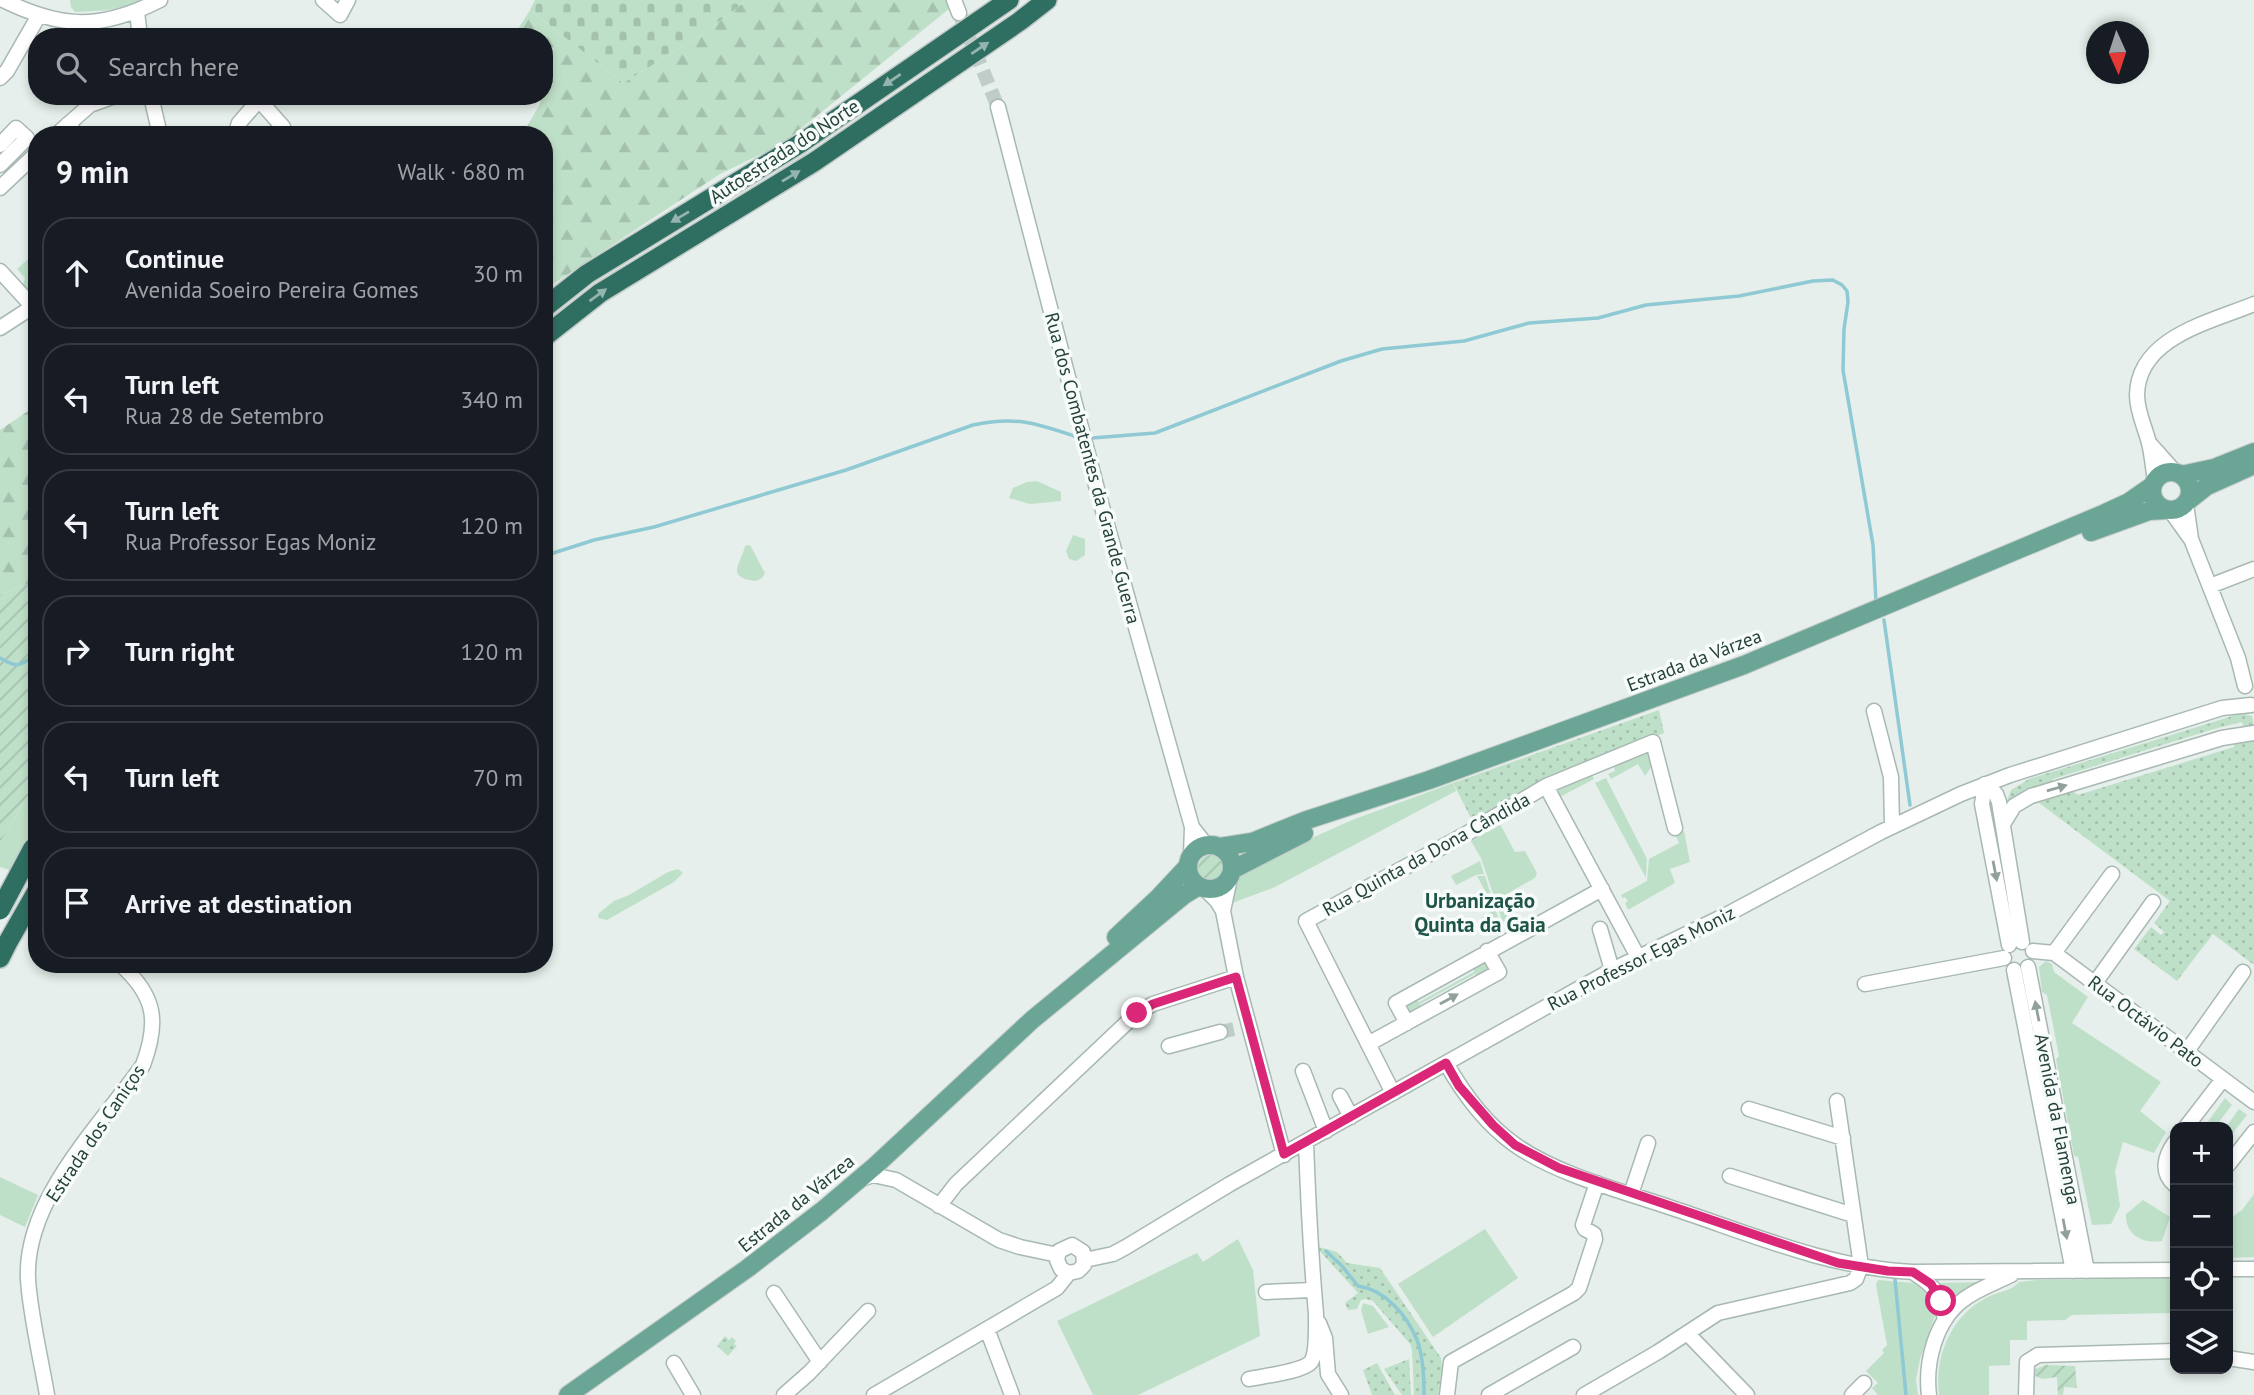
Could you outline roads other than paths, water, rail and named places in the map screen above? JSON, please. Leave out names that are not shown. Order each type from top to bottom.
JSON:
[{"type":"highway","name":"Autoestrada do Norte","points":[[553,301],[587,274],[802,142],[1009,0]]},
{"type":"highway","name":"Autoestrada do Norte","points":[[553,330],[600,293],[814,162],[1020,21],[1046,0]]},
{"type":"highway","points":[[0,910],[28,859]]},
{"type":"highway","points":[[4,950],[28,907]]},
{"type":"main road","name":"Estrada da Várzea","points":[[1031,1020],[1072,976],[1159,897],[1201,853],[1252,842],[1304,821],[1429,780],[1744,665],[2103,514],[2129,502],[2163,474],[2214,468],[2254,452]]},
{"type":"main road","name":"Estrada da Várzea","points":[[1971,571],[2060,545],[2149,510],[2177,506],[2207,486],[2254,465]]},
{"type":"main road","points":[[2154,483],[2152,497],[2155,503],[2177,506],[2190,489],[2188,482],[2178,474]]},
{"type":"main road","name":"Estrada da Várzea","points":[[568,1395],[748,1268],[856,1182],[1031,1020],[1184,895],[1202,887],[1219,887],[1231,874],[1307,832],[1429,780]]},
{"type":"main road","points":[[1202,887],[1190,876],[1201,853],[1230,857],[1231,874]]},
{"type":"street","points":[[3,0],[38,16],[87,23],[112,20],[160,0]]},
{"type":"street","points":[[323,0],[340,15],[348,0]]},
{"type":"street","points":[[136,12],[139,28]]},
{"type":"street","points":[[31,28],[38,16]]},
{"type":"street","points":[[0,78],[7,71],[28,34]]},
{"type":"street","points":[[75,126],[90,105]]},
{"type":"street","points":[[153,105],[158,126]]},
{"type":"street","points":[[239,126],[255,105]]},
{"type":"street","points":[[263,105],[282,126]]},
{"type":"street","name":"Rua dos Combatentes da Grande Guerra","points":[[998,107],[1097,489],[1201,853]]},
{"type":"street","points":[[0,145],[16,128],[27,138],[0,165]]},
{"type":"street","points":[[1,185],[28,161]]},
{"type":"street","points":[[0,271],[28,298]]},
{"type":"street","points":[[2154,483],[2150,444],[2140,416],[2137,395],[2148,359],[2162,345],[2185,332],[2254,304]]},
{"type":"street","points":[[0,328],[28,310]]},
{"type":"street","points":[[2150,444],[2178,474]]},
{"type":"street","points":[[2177,506],[2248,685],[2246,699],[2253,706]]},
{"type":"street","points":[[2210,586],[2254,569]]},
{"type":"street","points":[[2238,658],[2254,671]]},
{"type":"street","name":"Rua Professor Egas Moniz","points":[[2222,708],[2248,685]]},
{"type":"street","name":"Rua Professor Egas Moniz","points":[[874,1395],[1057,1288],[1069,1273],[1081,1269],[1085,1260],[1114,1254],[1126,1248],[1230,1184],[1612,970],[1728,914],[1892,826],[2010,775],[2222,708],[2253,706]]},
{"type":"street","points":[[1874,711],[1891,778],[1892,826]]},
{"type":"street","points":[[2003,824],[2014,806],[2031,796],[2222,738],[2254,733]]},
{"type":"street","name":"Rua Quinta da Dona Cândida","points":[[1368,1044],[1306,921],[1466,834],[1546,786],[1653,742],[1675,828]]},
{"type":"street","points":[[1999,802],[2010,775]]},
{"type":"street","points":[[1985,784],[1982,804],[2017,949],[2033,960],[2021,969],[2009,967],[2017,949],[2003,824],[1996,794],[1985,784]]},
{"type":"street","points":[[1546,786],[1638,957]]},
{"type":"street","points":[[1961,794],[1982,804]]},
{"type":"street","points":[[1223,911],[1231,874]]},
{"type":"street","points":[[2054,953],[2112,874]]},
{"type":"street","points":[[1202,887],[1223,911],[1244,1026],[1284,1154]]},
{"type":"street","points":[[1407,1023],[1396,1003],[1602,889]]},
{"type":"street","points":[[0,895],[28,911]]},
{"type":"street","points":[[2095,982],[2153,902]]},
{"type":"street","points":[[1600,929],[1612,970]]},
{"type":"street","name":"Rua Octávio Pato","points":[[1865,984],[2017,949],[2054,953],[2254,1102]]},
{"type":"street","points":[[1393,1093],[1368,1044],[1499,972],[1487,951]]},
{"type":"street","name":"Avenida da Flamenga","points":[[2021,969],[2080,1271]]},
{"type":"street","points":[[2186,1051],[2243,972]]},
{"type":"street","name":"Estrada dos Caniços","points":[[47,1395],[28,1278],[30,1246],[55,1185],[143,1065],[151,1043],[154,1019],[146,994],[130,973]]},
{"type":"street","points":[[939,1206],[956,1184],[1137,1013],[1153,1004],[1236,977]]},
{"type":"street","points":[[1169,1046],[1220,1032]]},
{"type":"street","points":[[1446,1063],[1459,1086],[1493,1125],[1515,1145],[1559,1168],[1838,1263],[1913,1272],[2170,1269]]},
{"type":"street","points":[[1303,1071],[1326,1131]]},
{"type":"street","points":[[2190,1122],[2223,1079]]},
{"type":"street","points":[[1340,1096],[1351,1117]]},
{"type":"street","points":[[1584,1395],[1724,1311],[1850,1283],[1856,1279],[1861,1266],[1837,1101]]},
{"type":"street","points":[[1749,1109],[1843,1138]]},
{"type":"street","points":[[2233,1159],[2254,1132]]},
{"type":"street","points":[[1249,1379],[1300,1368],[1310,1363],[1314,1355],[1316,1315],[1309,1243],[1306,1142]]},
{"type":"street","points":[[1631,1194],[1648,1143]]},
{"type":"street","points":[[2170,1149],[2165,1164],[2170,1179]]},
{"type":"street","points":[[890,1152],[888,1169],[896,1180]]},
{"type":"street","points":[[856,1182],[873,1175],[896,1180],[999,1240],[1058,1255]]},
{"type":"street","points":[[1730,1176],[1853,1215]]},
{"type":"street","points":[[1447,1395],[1451,1363],[1579,1288],[1595,1239],[1594,1234],[1583,1225],[1597,1182]]},
{"type":"street","points":[[1069,1273],[1058,1265],[1058,1255],[1063,1248],[1072,1245],[1080,1248],[1085,1260]]},
{"type":"street","points":[[2233,1269],[2254,1269]]},
{"type":"street","points":[[1913,1272],[1937,1291],[1945,1320]]},
{"type":"street","points":[[1929,1395],[1930,1361],[1945,1320],[1957,1305],[1969,1296],[2016,1272]]},
{"type":"street","points":[[1266,1292],[1312,1290]]},
{"type":"street","points":[[774,1293],[820,1362]]},
{"type":"street","points":[[784,1395],[820,1362],[868,1311]]},
{"type":"street","points":[[1316,1315],[1325,1338],[1328,1374],[1341,1395]]},
{"type":"street","points":[[987,1329],[1011,1391]]},
{"type":"street","points":[[1687,1333],[1747,1395]]},
{"type":"street","points":[[1489,1395],[1573,1347]]},
{"type":"street","points":[[2026,1395],[2026,1367],[2031,1357],[2170,1351]]},
{"type":"street","points":[[2233,1359],[2254,1362]]},
{"type":"street","points":[[674,1363],[693,1395]]},
{"type":"street","points":[[1852,1395],[1864,1383]]},
{"type":"waterway","points":[[1092,438],[1155,433],[1341,361],[1382,349],[1464,341],[1529,323],[1598,318],[1646,305],[1739,296],[1813,281],[1833,280],[1847,291],[1843,370],[1873,545],[1876,602]]},
{"type":"waterway","points":[[553,553],[594,540],[654,527],[846,470],[973,425],[1001,421],[1025,422],[1074,436]]},
{"type":"waterway","points":[[1884,620],[1910,805]]},
{"type":"waterway","points":[[0,658],[15,665],[28,660]]},
{"type":"waterway","points":[[1326,1251],[1358,1286],[1377,1292],[1394,1305],[1407,1321],[1421,1353],[1424,1395]]},
{"type":"waterway","points":[[1895,1279],[1906,1395]]},
{"type":"tunnel","points":[[959,13],[998,107]]},
{"type":"tunnel","points":[[1220,1032],[1239,1028]]},
{"type":"district","name":"Urbanização Quinta da Gaia","points":[[1480,913]]}]
